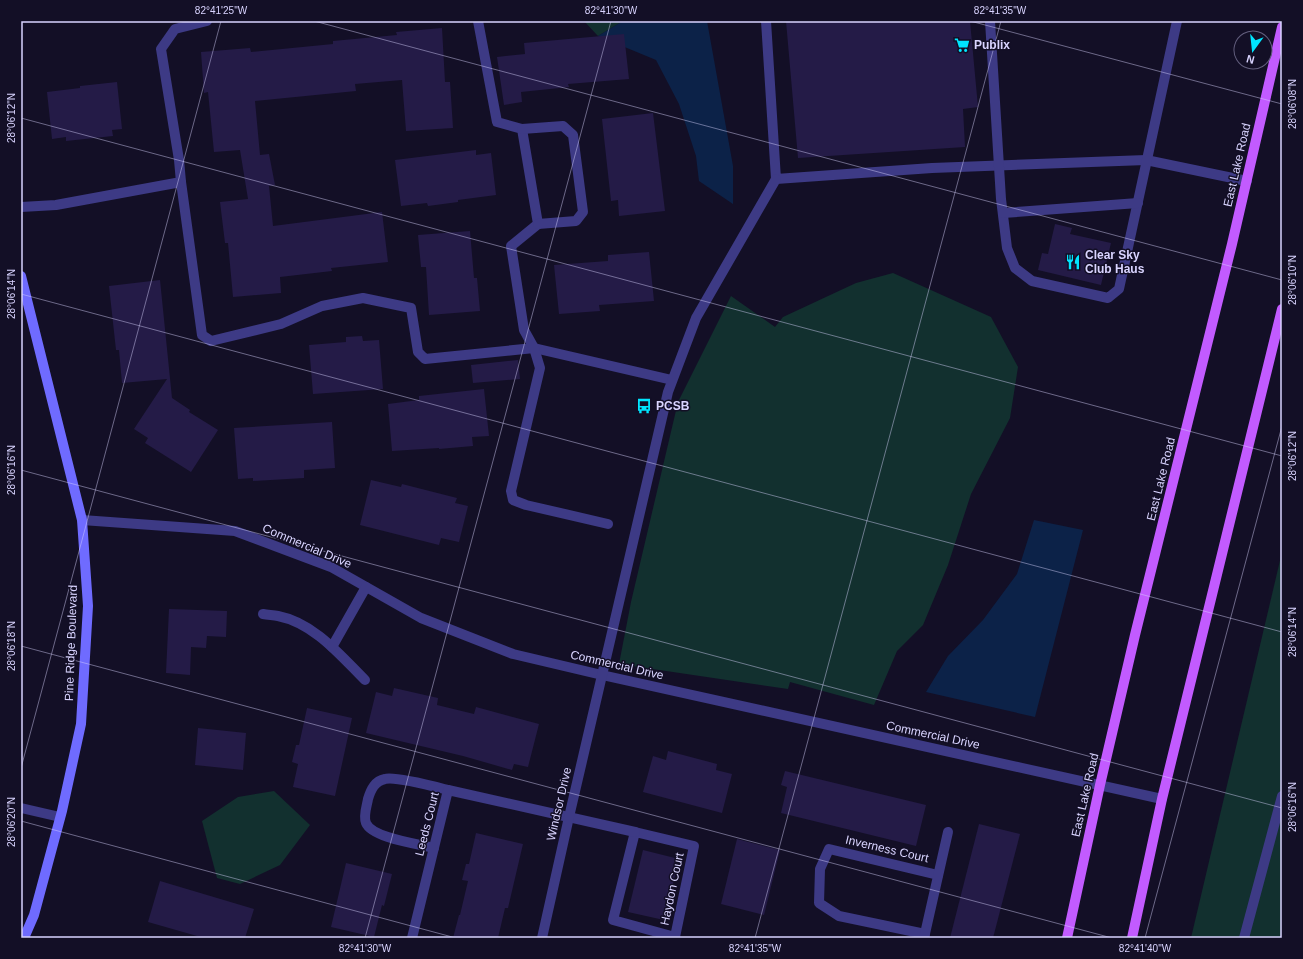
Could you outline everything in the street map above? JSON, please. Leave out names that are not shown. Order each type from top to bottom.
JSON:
[{"type":"main road","name":"East Lake Road","points":[[1067,938],[1100,785],[1247,181],[1282,27]]},
{"type":"main road","points":[[1132,938],[1162,799],[1282,309]]},
{"type":"street","points":[[207,21],[175,29],[161,49],[179,160],[202,335],[211,341],[281,324],[322,306],[363,298],[411,308],[418,352],[425,359],[534,348],[672,380]]},
{"type":"street","points":[[478,21],[497,122],[522,129],[563,126],[573,135],[583,212],[576,221],[538,224],[511,246],[524,330],[534,348],[540,368],[511,491],[513,500],[526,505],[608,524]]},
{"type":"street","points":[[766,21],[776,179],[932,168],[1146,160],[1247,181]]},
{"type":"street","points":[[990,21],[1000,199],[1007,248],[1015,268],[1032,281],[1108,298],[1119,289],[1177,21]]},
{"type":"street","points":[[522,129],[538,224]]},
{"type":"street","name":"Windsor Drive","points":[[542,938],[668,392],[696,318],[776,179]]},
{"type":"street","points":[[21,207],[56,205],[181,182]]},
{"type":"street","points":[[1003,213],[1138,203]]},
{"type":"street","name":"Pine Ridge Boulevard","points":[[21,276],[82,520],[88,606],[81,724],[60,817],[34,915],[24,938]]},
{"type":"street","name":"Commercial Drive","points":[[82,520],[235,531],[331,567],[421,618],[513,654],[1162,799]]},
{"type":"street","points":[[332,647],[366,587]]},
{"type":"street","points":[[263,614],[278,615],[292,619],[309,628],[332,647],[365,680]]},
{"type":"street","points":[[434,848],[387,837],[374,831],[366,823],[365,811],[370,793],[375,783],[386,778],[448,790]]},
{"type":"street","name":"Leeds Court","points":[[412,938],[448,790],[569,817]]},
{"type":"street","points":[[1244,938],[1282,796]]},
{"type":"street","points":[[21,808],[60,817]]},
{"type":"street","name":"Haydon Court","points":[[569,817],[635,832],[694,846],[675,937],[613,920],[635,832]]},
{"type":"street","name":"Inverness Court","points":[[938,875],[829,849],[820,869],[819,903],[839,916],[924,936],[948,832]]},
{"type":"green space","points":[[584,21],[623,21],[598,36]]},
{"type":"green space","points":[[893,273],[991,317],[1018,367],[1010,418],[971,494],[948,565],[923,625],[897,651],[874,705],[790,682],[788,689],[619,664],[631,602],[678,402],[731,296],[775,327],[783,317],[856,283]]},
{"type":"green space","points":[[1282,552],[1282,938],[1191,938]]},
{"type":"green space","points":[[274,791],[310,825],[280,865],[240,884],[217,878],[202,821],[238,797]]},
{"type":"water","points":[[623,21],[707,21],[733,166],[733,204],[699,181],[696,156],[679,104],[656,60],[598,36]]},
{"type":"water","points":[[1034,520],[1083,530],[1035,717],[926,692],[948,656],[983,620],[1017,574]]},
{"type":"building","points":[[786,21],[970,21],[978,107],[963,109],[965,147],[798,158]]},
{"type":"building","points":[[442,28],[445,82],[450,82],[453,128],[406,131],[402,80],[355,84],[356,91],[255,101],[260,155],[269,154],[275,185],[269,186],[273,226],[382,212],[388,262],[331,268],[332,271],[280,277],[281,293],[233,297],[228,243],[225,243],[220,202],[248,199],[240,150],[214,152],[208,92],[204,93],[201,52],[250,48],[251,52],[333,44],[333,41],[397,35],[396,32]]},
{"type":"building","points":[[624,34],[629,79],[568,84],[569,87],[521,92],[522,102],[504,105],[497,57],[525,54],[524,43]]},
{"type":"building","points":[[117,82],[122,129],[112,130],[113,136],[66,141],[66,137],[52,139],[47,92],[80,88],[80,86]]},
{"type":"building","points":[[653,113],[665,211],[619,216],[618,200],[611,201],[602,119]]},
{"type":"building","points":[[476,150],[476,155],[491,153],[496,195],[428,206],[427,203],[401,206],[395,160]]},
{"type":"building","name":"Clear Sky Club Haus","points":[[1055,224],[1072,228],[1070,234],[1111,243],[1101,285],[1038,270],[1042,253],[1048,254]]},
{"type":"building","points":[[470,231],[474,278],[477,278],[480,311],[429,315],[426,267],[421,267],[418,235]]},
{"type":"building","points":[[649,252],[654,301],[599,305],[600,311],[559,314],[554,265],[608,261],[608,255]]},
{"type":"building","points":[[160,280],[172,398],[190,410],[189,412],[218,430],[191,472],[145,443],[148,438],[134,429],[167,379],[122,383],[119,350],[116,350],[109,286]]},
{"type":"building","points":[[362,336],[363,341],[379,340],[383,389],[313,394],[309,345],[346,342],[346,337]]},
{"type":"building","points":[[518,360],[520,379],[473,383],[471,365]]},
{"type":"building","points":[[484,389],[489,436],[472,437],[473,446],[392,451],[388,404],[419,400],[419,396]]},
{"type":"building","points":[[332,422],[335,468],[304,470],[304,478],[253,481],[253,478],[238,479],[234,428]]},
{"type":"building","points":[[371,480],[401,487],[402,484],[457,498],[455,503],[468,506],[459,542],[441,538],[439,545],[360,525]]},
{"type":"building","points":[[169,609],[227,611],[226,637],[207,636],[206,648],[191,647],[190,675],[166,673]]},
{"type":"building","points":[[394,688],[438,698],[437,705],[474,714],[476,707],[539,724],[528,767],[514,764],[512,770],[463,756],[366,733],[376,692],[392,696]]},
{"type":"building","points":[[307,708],[352,718],[335,796],[293,787],[298,764],[292,762],[296,745],[299,745]]},
{"type":"building","points":[[198,728],[246,733],[243,770],[195,765]]},
{"type":"building","points":[[668,751],[717,764],[716,770],[732,774],[722,813],[643,792],[653,756],[666,760]]},
{"type":"building","points":[[785,771],[926,805],[916,846],[781,813],[787,787],[781,785]]},
{"type":"building","points":[[979,824],[1020,834],[993,938],[950,938]]},
{"type":"building","points":[[476,833],[523,844],[508,908],[505,908],[498,938],[453,938],[468,881],[462,880],[466,864],[469,864]]},
{"type":"building","points":[[737,839],[780,850],[764,915],[721,904]]},
{"type":"building","points":[[643,850],[679,859],[664,920],[628,912]]},
{"type":"building","points":[[346,863],[392,874],[374,937],[331,927]]},
{"type":"building","points":[[160,881],[254,909],[245,938],[204,938],[148,922]]},
{"type":"place","name":"Publix","points":[[962,45]]},
{"type":"place","name":"Clear Sky Club Haus","points":[[1073,262]]},
{"type":"place","name":"PCSB","points":[[644,406]]}]
